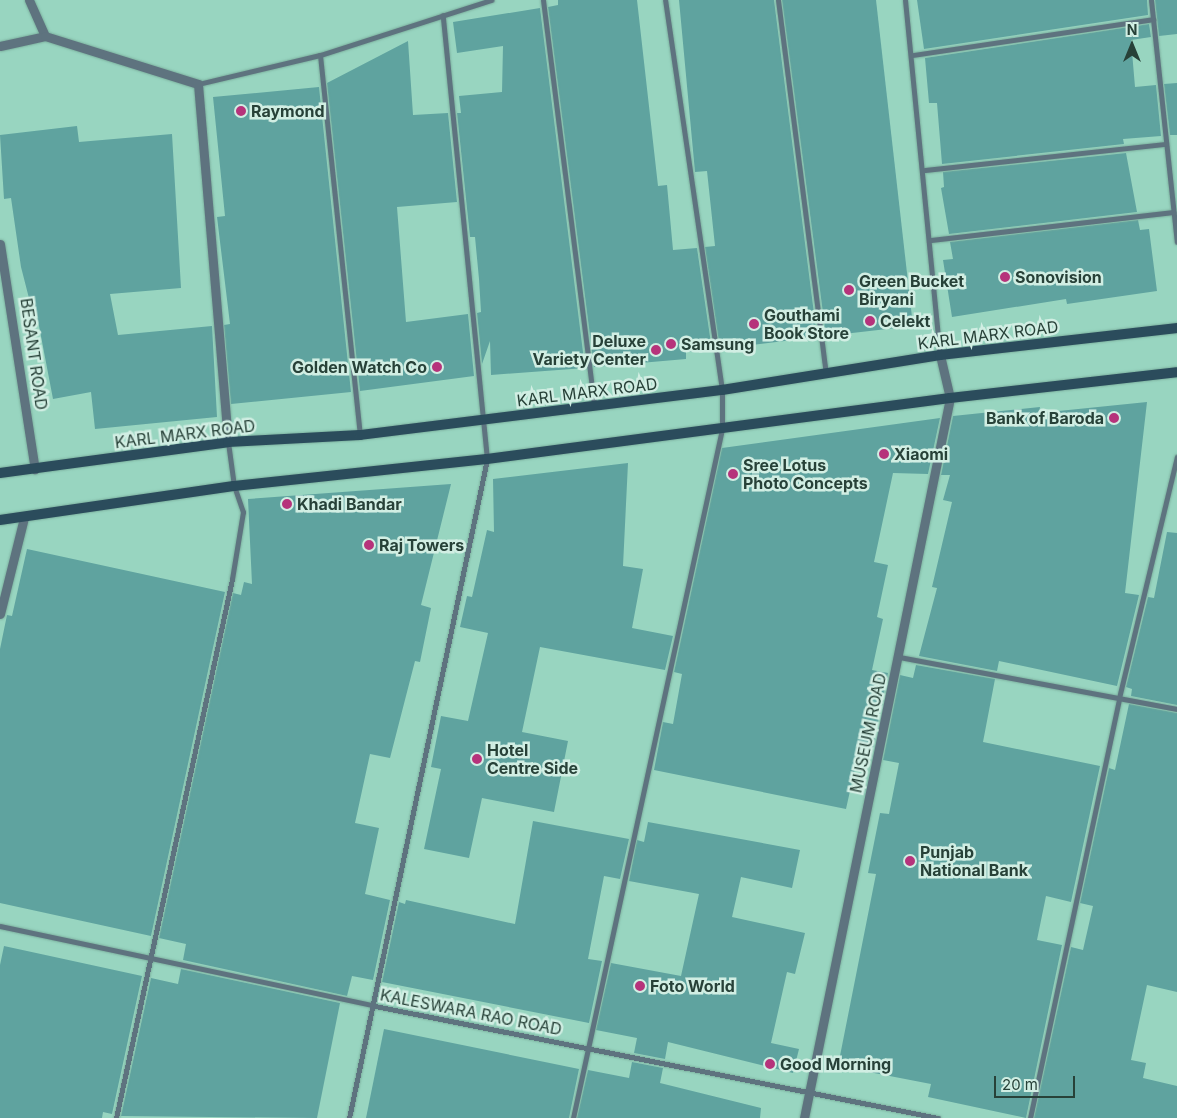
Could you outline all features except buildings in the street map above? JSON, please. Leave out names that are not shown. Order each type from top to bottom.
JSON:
[{"type":"main road","name":"KARL MARX ROAD","points":[[0,473],[228,442],[360,435],[484,420],[826,376],[940,355],[1177,328]]},
{"type":"main road","points":[[0,520],[234,486],[487,459],[950,398],[1177,372]]},
{"type":"street","points":[[29,0],[45,36]]},
{"type":"street","points":[[0,46],[45,36],[198,84],[320,55],[491,0]]},
{"type":"street","points":[[543,0],[594,406]]},
{"type":"street","points":[[573,1118],[722,429],[722,390],[665,0]]},
{"type":"street","points":[[778,0],[826,376]]},
{"type":"street","points":[[905,0],[913,55],[925,170],[940,355]]},
{"type":"street","points":[[1151,0],[1177,242]]},
{"type":"street","points":[[349,1118],[376,1006],[487,459],[443,15]]},
{"type":"street","points":[[913,55],[1153,19]]},
{"type":"street","points":[[320,55],[360,435]]},
{"type":"street","points":[[116,1118],[148,958],[232,579],[243,512],[234,486],[228,442],[198,84]]},
{"type":"street","points":[[925,170],[1166,144]]},
{"type":"street","points":[[931,240],[1173,212]]},
{"type":"street","name":"BESANT ROAD","points":[[0,244],[35,469]]},
{"type":"street","name":"MUSEUM ROAD","points":[[804,1118],[950,398],[940,355]]},
{"type":"street","points":[[1030,1118],[1119,698],[1177,457]]},
{"type":"street","points":[[0,614],[24,518]]},
{"type":"street","points":[[899,657],[1177,709]]},
{"type":"street","name":"KALESWARA RAO ROAD","points":[[0,926],[376,1006],[808,1094],[938,1118]]},
{"type":"place","name":"Raymond","points":[[241,111]]},
{"type":"place","name":"Sonovision","points":[[1005,277]]},
{"type":"place","name":"Green Bucket Biryani","points":[[849,290]]},
{"type":"place","name":"Celekt","points":[[870,321]]},
{"type":"place","name":"Gouthami Book Store","points":[[754,324]]},
{"type":"place","name":"Samsung","points":[[671,344]]},
{"type":"place","name":"Deluxe Variety Center","points":[[656,350]]},
{"type":"place","name":"Golden Watch Co","points":[[437,367]]},
{"type":"place","name":"Bank of Baroda","points":[[1114,418]]},
{"type":"place","name":"Xiaomi","points":[[884,454]]},
{"type":"place","name":"Sree Lotus Photo Concepts","points":[[733,474]]},
{"type":"place","name":"Khadi Bandar","points":[[287,504]]},
{"type":"place","name":"Raj Towers","points":[[369,545]]},
{"type":"place","name":"Hotel Centre Side","points":[[477,759]]},
{"type":"place","name":"Punjab National Bank","points":[[910,861]]},
{"type":"place","name":"Foto World","points":[[640,986]]},
{"type":"place","name":"Good Morning","points":[[770,1064]]}]
